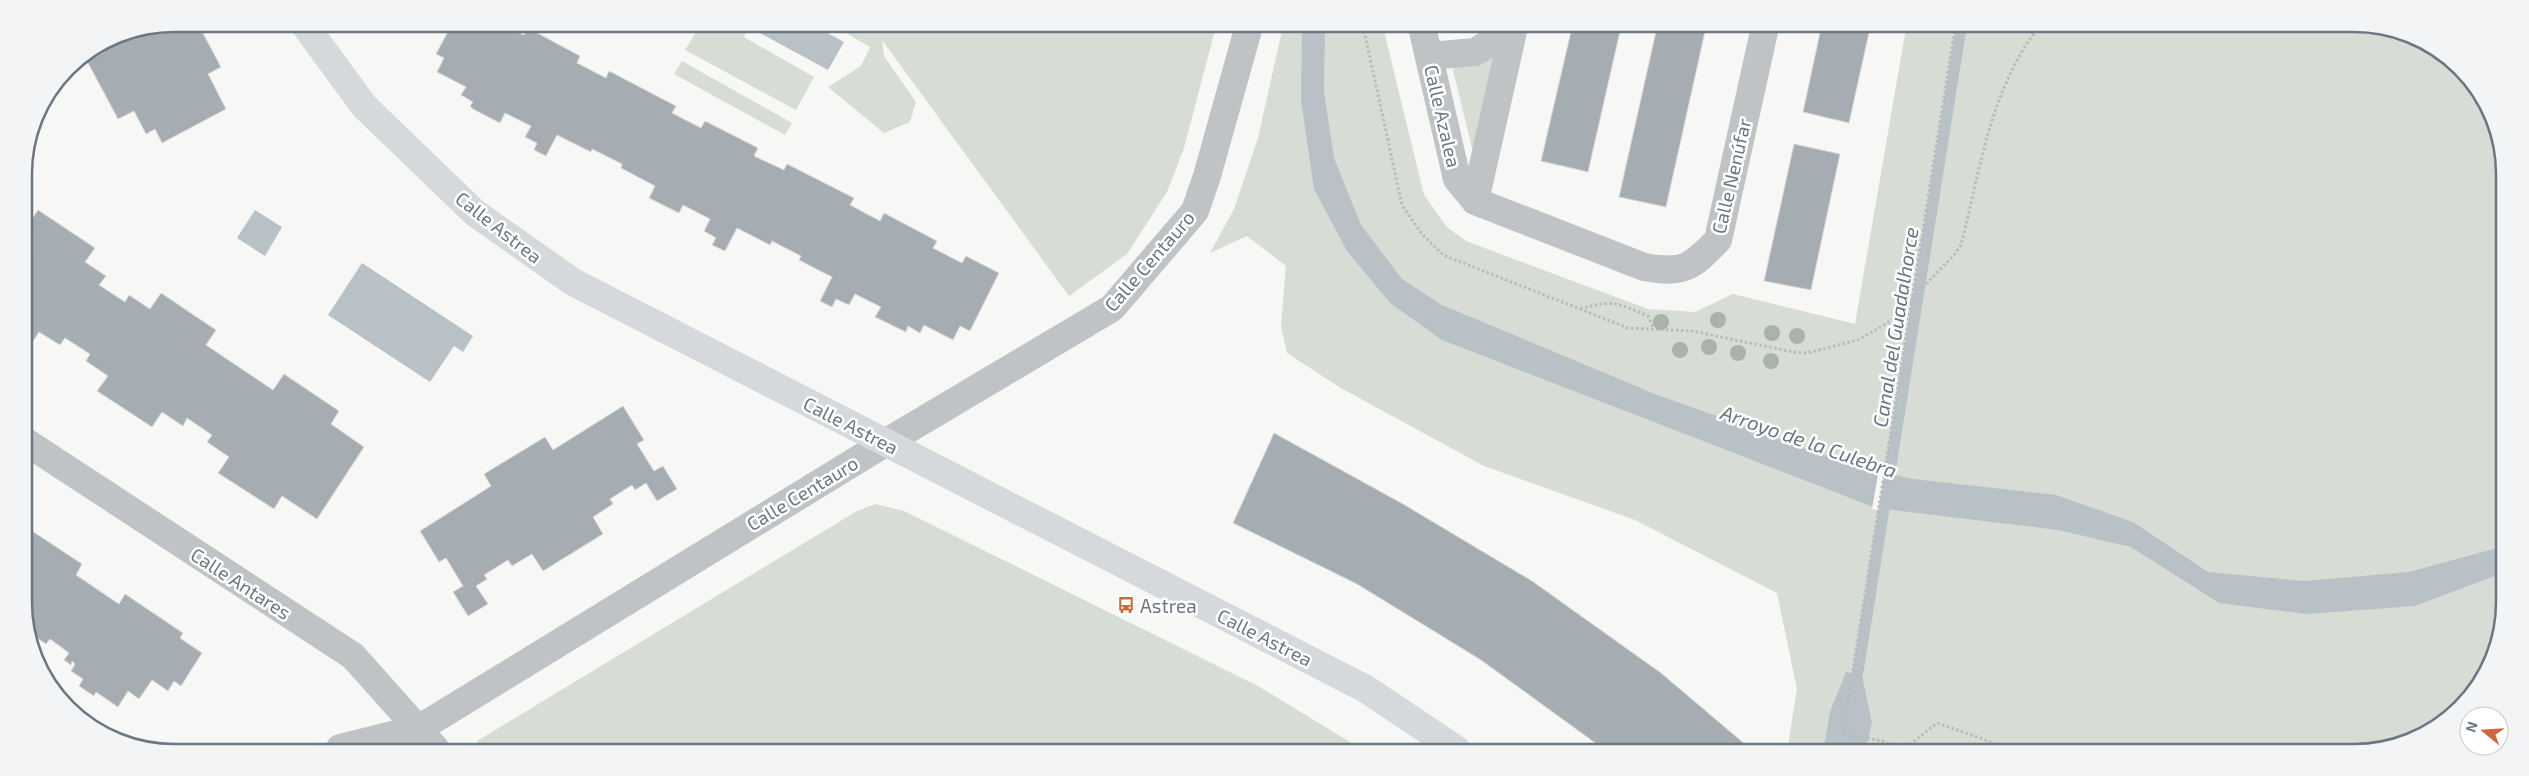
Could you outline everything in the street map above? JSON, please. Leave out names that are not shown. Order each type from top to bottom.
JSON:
[{"type":"street","name":"Calle Astrea","points":[[310,32],[364,106],[475,213],[572,282],[1366,689],[1447,743]]},
{"type":"street","name":"Calle Centauro","points":[[376,744],[428,738],[885,443],[1112,308],[1195,212],[1247,32]]},
{"type":"street","name":"Calle Azalea","points":[[1423,32],[1457,179],[1475,201]]},
{"type":"street","points":[[1428,56],[1475,52],[1506,32]]},
{"type":"street","points":[[1475,201],[1513,32]]},
{"type":"street","name":"Calle Nenúfar","points":[[1475,201],[1644,267],[1669,271],[1698,261],[1718,240],[1764,32]]},
{"type":"street","name":"Calle Antares","points":[[32,446],[353,656],[428,738]]},
{"type":"path","points":[[1885,743],[1843,733],[1851,673],[1954,32]]},
{"type":"path","points":[[1793,352],[1807,353],[1858,340],[1891,321],[1955,254],[1961,245],[1978,165],[1996,110],[2008,78],[2027,42],[2035,32]]},
{"type":"path","points":[[1620,305],[1622,300]]},
{"type":"path","points":[[1579,309],[1605,302],[1620,305],[1648,316],[1654,329]]},
{"type":"path","points":[[1912,743],[1937,723],[1993,743]]},
{"type":"shaded area","points":[[696,32],[746,32],[744,37],[814,77],[796,110],[685,50]]},
{"type":"shaded area","points":[[826,32],[844,42],[828,70],[760,33]]},
{"type":"shaded area","points":[[844,32],[1214,32],[1184,148],[1167,192],[1127,254],[1069,296],[882,40],[884,56],[916,102],[910,122],[884,133],[828,87],[861,66],[870,47]]},
{"type":"shaded area","points":[[1282,32],[1384,32],[1424,195],[1447,227],[1466,241],[1648,309],[1695,312],[1733,294],[1855,324],[1905,32],[2354,32],[2391,37],[2409,43],[2441,62],[2461,81],[2473,96],[2482,112],[2494,147],[2496,165],[2496,601],[2492,638],[2486,656],[2473,680],[2455,702],[2441,714],[2417,729],[2382,741],[2364,743],[1868,743],[1872,722],[1862,675],[1846,673],[1830,711],[1824,743],[1788,743],[1797,689],[1777,593],[1635,520],[1484,466],[1339,387],[1287,353],[1281,326],[1286,266],[1247,236],[1210,253],[1234,209],[1258,138]]},
{"type":"shaded area","points":[[1302,32],[1325,32],[1324,92],[1334,158],[1361,225],[1402,279],[1442,305],[1655,394],[1855,466],[1913,479],[2056,495],[2133,522],[2208,572],[2304,581],[2409,572],[2496,548],[2496,576],[2415,606],[2307,614],[2219,603],[2131,547],[2058,530],[1876,508],[1442,340],[1390,303],[1347,251],[1314,189],[1301,100]]},
{"type":"shaded area","points":[[1498,52],[1473,152],[1453,70],[1456,64]]},
{"type":"shaded area","points":[[682,61],[792,123],[785,135],[674,74]]},
{"type":"shaded area","points":[[255,210],[282,227],[265,256],[237,238]]},
{"type":"shaded area","points":[[362,263],[473,336],[463,352],[454,346],[430,382],[328,315]]},
{"type":"shaded area","points":[[875,504],[904,511],[1258,686],[1352,743],[479,744],[477,741],[857,511]]},
{"type":"shaded area","points":[[1846,672],[1862,675],[1872,722],[1868,743],[1824,743],[1830,711]]},
{"type":"pier","points":[[1879,469],[1895,472],[1888,512],[1872,509]]},
{"type":"building","points":[[175,32],[202,32],[221,67],[208,74],[226,109],[162,143],[155,129],[146,134],[134,111],[118,119],[88,63],[112,47],[138,37]]},
{"type":"building","points":[[448,32],[518,32],[524,35],[526,32],[535,32],[580,56],[577,63],[606,78],[609,71],[676,106],[672,113],[701,128],[705,121],[758,148],[754,156],[784,170],[787,164],[854,198],[850,205],[880,221],[884,213],[937,241],[933,248],[962,263],[966,256],[999,273],[970,331],[960,326],[953,340],[924,325],[920,333],[908,326],[906,332],[875,317],[881,307],[855,294],[849,305],[836,299],[832,307],[820,301],[832,277],[799,260],[801,256],[772,241],[770,245],[737,228],[725,251],[712,245],[716,238],[704,231],[710,219],[683,205],[679,213],[649,198],[655,186],[621,168],[622,164],[592,149],[591,152],[557,135],[546,156],[534,150],[537,143],[525,137],[531,126],[505,113],[500,123],[473,109],[470,106],[473,102],[461,95],[466,87],[437,72],[444,58],[436,54]]},
{"type":"building","points":[[1571,32],[1620,32],[1588,172],[1541,161]]},
{"type":"building","points":[[1656,32],[1705,32],[1666,207],[1619,197]]},
{"type":"building","points":[[1820,32],[1869,32],[1849,123],[1803,112]]},
{"type":"building","points":[[1794,144],[1840,154],[1811,290],[1764,281]]},
{"type":"building","points":[[38,210],[95,248],[85,262],[106,276],[99,285],[125,302],[129,295],[150,309],[161,293],[216,330],[206,345],[273,390],[284,374],[339,411],[331,424],[364,447],[317,519],[282,496],[274,509],[218,473],[229,457],[207,442],[212,435],[187,418],[183,426],[162,412],[152,427],[97,391],[108,376],[86,361],[90,354],[65,338],[60,345],[39,332],[33,342],[33,218]]},
{"type":"building","points":[[623,406],[644,440],[637,444],[654,471],[663,466],[677,489],[657,501],[646,483],[635,490],[632,485],[610,499],[613,504],[593,517],[603,534],[543,571],[532,554],[512,566],[508,560],[484,575],[487,579],[476,586],[488,604],[468,616],[453,592],[463,586],[446,558],[439,562],[420,531],[491,486],[484,474],[545,437],[553,450]]},
{"type":"building","points":[[1274,433],[1403,504],[1532,581],[1661,673],[1744,743],[1596,743],[1481,660],[1357,584],[1233,523]]},
{"type":"building","points":[[32,531],[82,564],[76,575],[119,604],[125,594],[183,633],[180,638],[202,653],[181,686],[174,681],[168,691],[152,680],[139,699],[128,691],[118,707],[96,692],[94,696],[79,686],[83,679],[71,671],[75,664],[72,661],[71,665],[64,660],[69,653],[50,639],[46,644],[38,638],[35,629],[32,601]]},
{"type":"waterway","name":"Canal del Guadalhorce","points":[[1855,690],[1960,32]]},
{"type":"place","name":"Astrea","points":[[1126,605]]},
{"type":"water label","name":"Arroyo de la Culebra","points":[[1809,441]]}]
